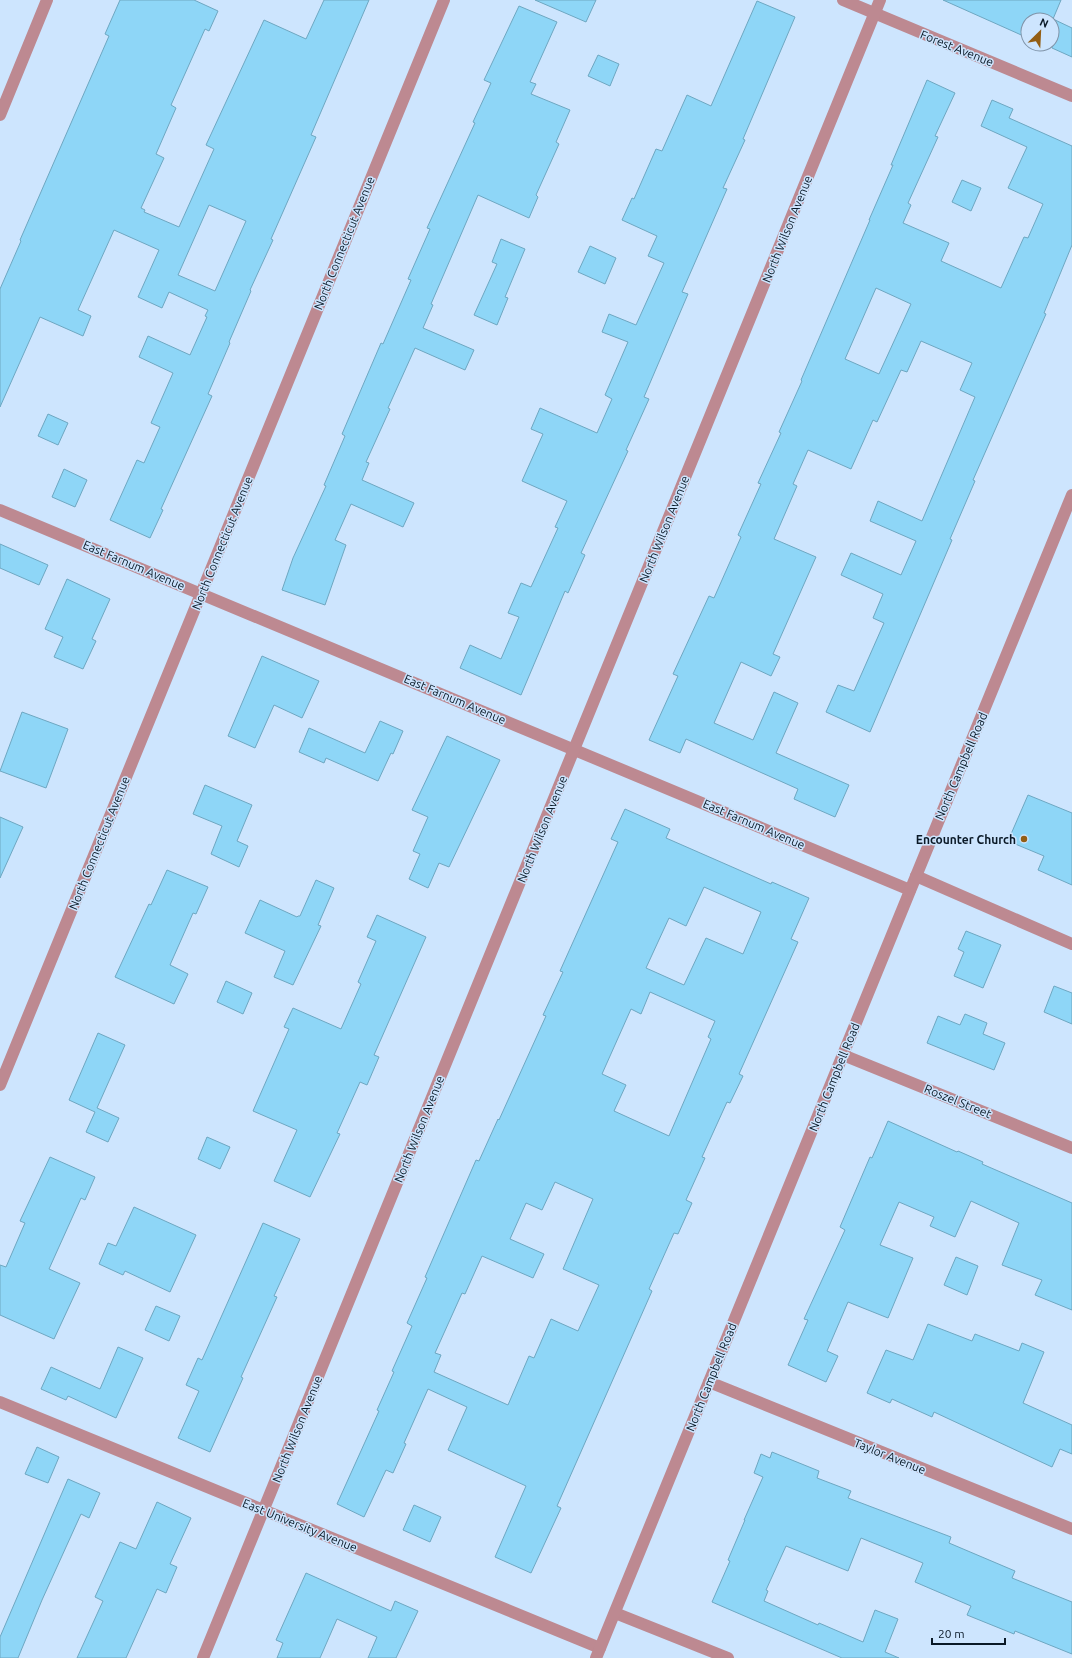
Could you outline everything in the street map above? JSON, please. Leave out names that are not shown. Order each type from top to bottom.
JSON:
[{"type":"street","points":[[0,115],[47,0]]},
{"type":"street","name":"North Connecticut Avenue","points":[[0,1085],[444,0]]},
{"type":"street","name":"Forest Avenue","points":[[843,0],[1072,96]]},
{"type":"street","name":"North Wilson Avenue","points":[[203,1658],[880,0]]},
{"type":"street","name":"North Campbell Road","points":[[598,1653],[1072,496]]},
{"type":"street","name":"East Farnum Avenue","points":[[0,510],[910,890]]},
{"type":"street","points":[[916,876],[1072,944]]},
{"type":"street","name":"Roszel Street","points":[[843,1055],[1072,1148]]},
{"type":"street","name":"Taylor Avenue","points":[[709,1382],[1072,1530]]},
{"type":"street","name":"East University Avenue","points":[[0,1402],[263,1510],[598,1653]]},
{"type":"street","points":[[615,1613],[728,1658]]},
{"type":"building","points":[[120,0],[194,0],[218,11],[209,31],[205,29],[171,105],[176,108],[156,154],[164,158],[141,208],[145,210],[144,212],[179,227],[214,149],[206,145],[264,20],[306,39],[324,0],[369,0],[311,135],[316,137],[271,239],[273,240],[250,290],[251,291],[229,342],[230,343],[208,394],[212,396],[161,509],[163,510],[150,538],[110,520],[137,460],[144,463],[160,427],[151,423],[173,373],[139,357],[148,336],[190,355],[207,317],[205,316],[208,310],[169,292],[162,308],[138,297],[159,250],[114,230],[78,310],[91,316],[83,336],[40,317],[0,407],[0,289],[109,36],[105,34]],"holes":[[[209,205],[246,221],[215,291],[178,275]]]},
{"type":"building","points":[[535,0],[596,0],[586,22]]},
{"type":"building","points":[[943,0],[1061,0],[1056,12],[1020,12],[1020,34]]},
{"type":"building","points":[[757,1],[795,17],[743,139],[745,140],[723,188],[727,189],[682,292],[688,294],[644,397],[649,399],[626,450],[628,451],[581,553],[585,555],[568,593],[565,591],[521,695],[460,668],[470,645],[501,659],[519,617],[508,613],[521,583],[531,587],[558,528],[555,527],[567,501],[522,481],[543,434],[531,429],[540,408],[597,433],[612,399],[605,395],[628,342],[602,332],[609,314],[636,325],[664,263],[648,256],[657,236],[622,220],[632,198],[634,199],[656,149],[662,151],[687,95],[711,106]]},
{"type":"building","points":[[519,6],[557,22],[530,82],[536,84],[531,94],[570,110],[556,142],[559,144],[536,195],[538,197],[529,218],[478,195],[431,304],[433,305],[423,328],[474,350],[465,370],[415,348],[366,462],[369,463],[362,480],[414,503],[403,527],[351,504],[335,540],[346,545],[325,605],[282,590],[293,558],[326,486],[324,485],[345,436],[342,434],[381,343],[383,344],[411,280],[408,279],[430,229],[427,228],[475,123],[473,122],[491,83],[484,80]]},
{"type":"building","points":[[1060,22],[1072,28],[1072,57],[1060,52]]},
{"type":"building","points":[[598,55],[619,64],[610,86],[588,76]]},
{"type":"building","points":[[927,80],[955,93],[935,136],[938,137],[908,203],[911,205],[903,223],[949,243],[941,261],[1001,288],[1024,237],[1028,238],[1043,204],[1008,188],[1027,147],[981,126],[992,100],[1013,109],[1009,118],[1072,146],[1072,245],[1044,313],[1046,314],[973,480],[975,481],[950,539],[952,540],[870,732],[826,712],[838,685],[854,691],[884,623],[873,618],[883,594],[841,575],[851,553],[901,575],[916,541],[870,521],[878,501],[922,521],[975,397],[960,390],[972,363],[921,341],[907,372],[901,370],[877,422],[873,420],[851,469],[808,450],[793,484],[797,486],[774,539],[816,557],[773,654],[780,657],[771,676],[741,662],[714,723],[753,740],[774,692],[798,703],[776,753],[849,785],[835,817],[794,799],[798,789],[686,739],[680,753],[649,740],[678,676],[673,674],[709,596],[714,598],[741,537],[738,535],[761,484],[758,483],[781,433],[779,432],[893,165],[891,165]],"holes":[[[876,288],[911,304],[879,374],[845,359]]]},
{"type":"building","points":[[962,180],[981,188],[971,211],[952,202]]},
{"type":"building","points":[[501,239],[525,249],[505,297],[508,298],[497,325],[474,315],[497,264],[492,262]]},
{"type":"building","points":[[590,246],[616,258],[605,284],[578,272]]},
{"type":"building","points":[[48,414],[68,423],[58,445],[38,436]]},
{"type":"building","points":[[64,469],[87,480],[75,507],[52,497]]},
{"type":"building","points":[[0,544],[48,565],[39,585],[0,568]]},
{"type":"building","points":[[67,579],[110,599],[92,639],[96,641],[83,669],[54,657],[63,637],[45,629]]},
{"type":"building","points":[[262,656],[319,681],[302,718],[274,705],[255,748],[228,736]]},
{"type":"building","points":[[22,712],[68,729],[46,788],[0,771]]},
{"type":"building","points":[[380,721],[403,731],[393,754],[391,753],[378,781],[326,758],[324,763],[299,752],[309,728],[365,753]]},
{"type":"building","points":[[447,736],[500,760],[449,867],[439,863],[428,888],[409,879],[420,854],[413,851],[428,817],[412,810]]},
{"type":"building","points":[[205,785],[252,805],[237,841],[248,846],[239,867],[211,854],[222,826],[193,814]]},
{"type":"building","points":[[1028,795],[1072,813],[1072,885],[1038,870],[1044,856],[1008,841]]},
{"type":"building","points":[[625,809],[670,829],[666,838],[771,884],[772,882],[809,898],[791,939],[798,942],[739,1074],[743,1076],[730,1103],[727,1102],[702,1157],[705,1158],[686,1200],[692,1203],[678,1234],[674,1233],[649,1289],[652,1291],[557,1506],[561,1508],[531,1573],[495,1557],[526,1486],[448,1450],[467,1407],[428,1389],[404,1443],[406,1444],[393,1473],[386,1470],[364,1517],[337,1504],[379,1411],[377,1410],[394,1372],[392,1371],[412,1326],[407,1323],[427,1278],[425,1277],[476,1160],[479,1161],[498,1119],[499,1120],[546,1016],[543,1015],[563,972],[560,971],[618,842],[611,839]],"holes":[[[704,887],[761,912],[743,954],[706,938],[684,985],[646,968],[669,918],[686,926]],[[650,992],[715,1021],[708,1037],[711,1039],[669,1136],[614,1111],[626,1085],[602,1074],[631,1009],[641,1014]],[[555,1182],[593,1199],[563,1269],[599,1285],[578,1331],[551,1319],[534,1358],[529,1356],[508,1405],[434,1372],[441,1355],[435,1353],[462,1293],[465,1294],[482,1256],[533,1278],[544,1254],[510,1239],[526,1203],[542,1210]]]},
{"type":"building","points":[[0,817],[23,827],[0,878]]},
{"type":"building","points":[[167,870],[208,887],[196,914],[193,913],[170,965],[188,974],[174,1004],[115,977],[149,904],[151,905]]},
{"type":"building","points":[[316,880],[334,888],[318,925],[321,926],[293,985],[274,977],[285,951],[245,933],[260,900],[297,917],[300,916]]},
{"type":"building","points":[[377,915],[426,937],[374,1055],[379,1057],[367,1085],[360,1082],[337,1133],[340,1134],[310,1197],[274,1181],[297,1130],[253,1111],[289,1029],[284,1027],[293,1008],[341,1029],[361,984],[358,982],[376,941],[367,937]]},
{"type":"building","points":[[966,931],[1001,945],[983,988],[954,976],[964,952],[958,949]]},
{"type":"building","points":[[226,981],[252,993],[243,1014],[217,1002]]},
{"type":"building","points":[[1054,986],[1072,993],[1072,1024],[1044,1012]]},
{"type":"building","points":[[965,1014],[987,1023],[983,1034],[1005,1043],[994,1070],[927,1043],[938,1016],[960,1025]]},
{"type":"building","points":[[98,1033],[125,1045],[97,1108],[119,1118],[108,1142],[86,1132],[95,1112],[69,1100]]},
{"type":"building","points":[[888,1121],[983,1162],[982,1164],[1072,1203],[1072,1310],[1035,1295],[1042,1280],[1002,1265],[1019,1223],[971,1201],[955,1237],[930,1226],[934,1217],[899,1202],[880,1245],[913,1258],[888,1318],[848,1302],[827,1351],[838,1356],[826,1382],[788,1365],[808,1320],[804,1319],[845,1230],[840,1227],[870,1157],[872,1158]]},
{"type":"building","points":[[207,1137],[230,1147],[220,1169],[198,1159]]},
{"type":"building","points":[[50,1157],[95,1177],[85,1200],[81,1198],[49,1269],[80,1283],[54,1339],[0,1315],[0,1265],[6,1267],[25,1223],[20,1221]]},
{"type":"building","points":[[134,1207],[196,1235],[170,1292],[125,1271],[123,1275],[99,1264],[108,1243],[116,1246]]},
{"type":"building","points":[[263,1223],[300,1239],[274,1296],[277,1297],[241,1377],[243,1378],[210,1452],[178,1438],[199,1391],[186,1385],[198,1358],[202,1360]]},
{"type":"building","points":[[956,1257],[978,1266],[967,1295],[944,1285]]},
{"type":"building","points":[[156,1306],[180,1316],[169,1341],[145,1330]]},
{"type":"building","points":[[928,1324],[972,1341],[975,1334],[1019,1351],[1022,1343],[1044,1352],[1023,1403],[1072,1425],[1072,1454],[1060,1449],[1052,1467],[934,1412],[932,1417],[892,1399],[890,1403],[867,1393],[886,1350],[913,1360]]},
{"type":"building","points":[[118,1347],[143,1358],[116,1418],[68,1396],[66,1400],[41,1389],[51,1367],[100,1389]]},
{"type":"building","points":[[37,1447],[59,1457],[48,1483],[25,1474]]},
{"type":"building","points":[[772,1452],[819,1471],[817,1478],[851,1491],[848,1498],[951,1537],[949,1543],[1015,1571],[1012,1578],[1072,1602],[1072,1654],[1015,1631],[1014,1634],[967,1615],[971,1606],[915,1582],[923,1563],[861,1538],[848,1571],[786,1546],[766,1590],[768,1591],[764,1601],[818,1625],[819,1623],[863,1642],[875,1610],[898,1619],[885,1652],[899,1658],[842,1658],[712,1602],[730,1561],[728,1560],[744,1520],[763,1477],[754,1473],[761,1454],[770,1458]]},
{"type":"building","points":[[68,1479],[100,1493],[89,1518],[81,1514],[42,1600],[18,1658],[0,1658],[0,1637]]},
{"type":"building","points":[[157,1502],[191,1518],[170,1564],[177,1567],[166,1593],[157,1589],[126,1658],[77,1658],[103,1601],[95,1597],[120,1542],[136,1549]]},
{"type":"building","points":[[414,1505],[441,1517],[430,1542],[403,1530]]},
{"type":"building","points":[[306,1573],[391,1611],[395,1601],[418,1611],[396,1658],[368,1658],[377,1637],[337,1619],[320,1658],[277,1658],[283,1643],[276,1640]]},
{"type":"place","name":"Encounter Church","points":[[1024,839]]}]
